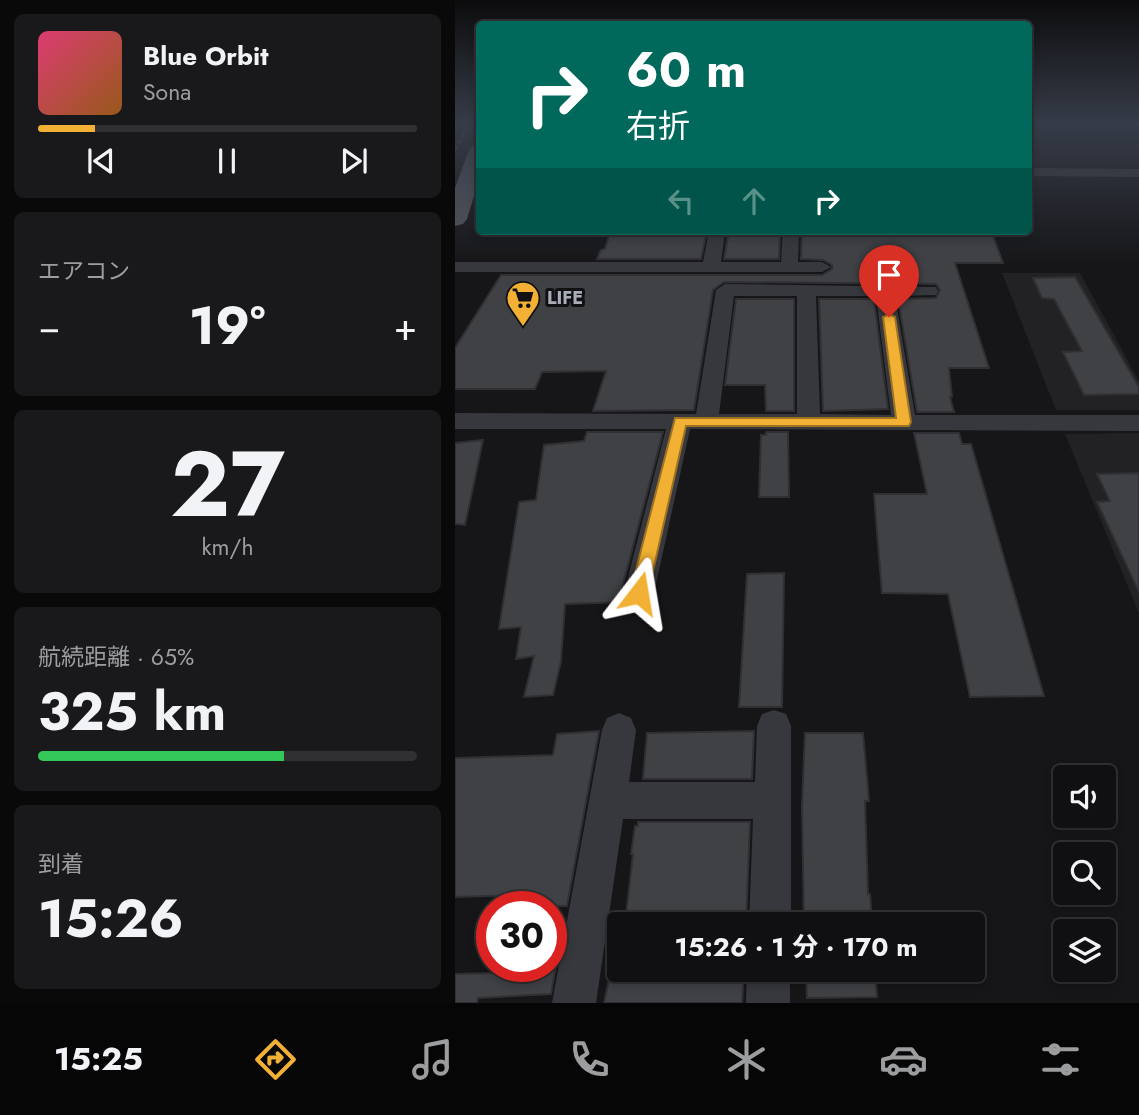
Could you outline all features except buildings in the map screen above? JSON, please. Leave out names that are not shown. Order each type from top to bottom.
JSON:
[{"type":"main road","points":[[455,219],[475,172]]},
{"type":"street","points":[[1032,173],[1139,173]]},
{"type":"street","points":[[639,593],[693,422],[725,290],[717,235]]},
{"type":"street","points":[[789,267],[790,235]]},
{"type":"street","points":[[455,267],[822,267]]},
{"type":"street","points":[[725,290],[929,291]]},
{"type":"street","points":[[806,291],[809,422]]},
{"type":"street","points":[[885,291],[904,422]]},
{"type":"street","points":[[455,421],[1139,423]]},
{"type":"street","points":[[770,912],[774,726]]},
{"type":"street","points":[[574,1003],[619,730]]},
{"type":"street","points":[[607,801],[773,800]]},
{"type":"street","points":[[768,1003],[769,982]]},
{"type":"shaded area","points":[[1002,273],[1080,273],[1139,381],[1139,410],[1056,410]]},
{"type":"shaded area","points":[[1139,433],[1139,613],[1065,434]]},
{"type":"place","name":"LIFE","points":[[523,328]]},
{"type":"route","points":[[639,593],[680,422],[904,422],[889,317]]}]
